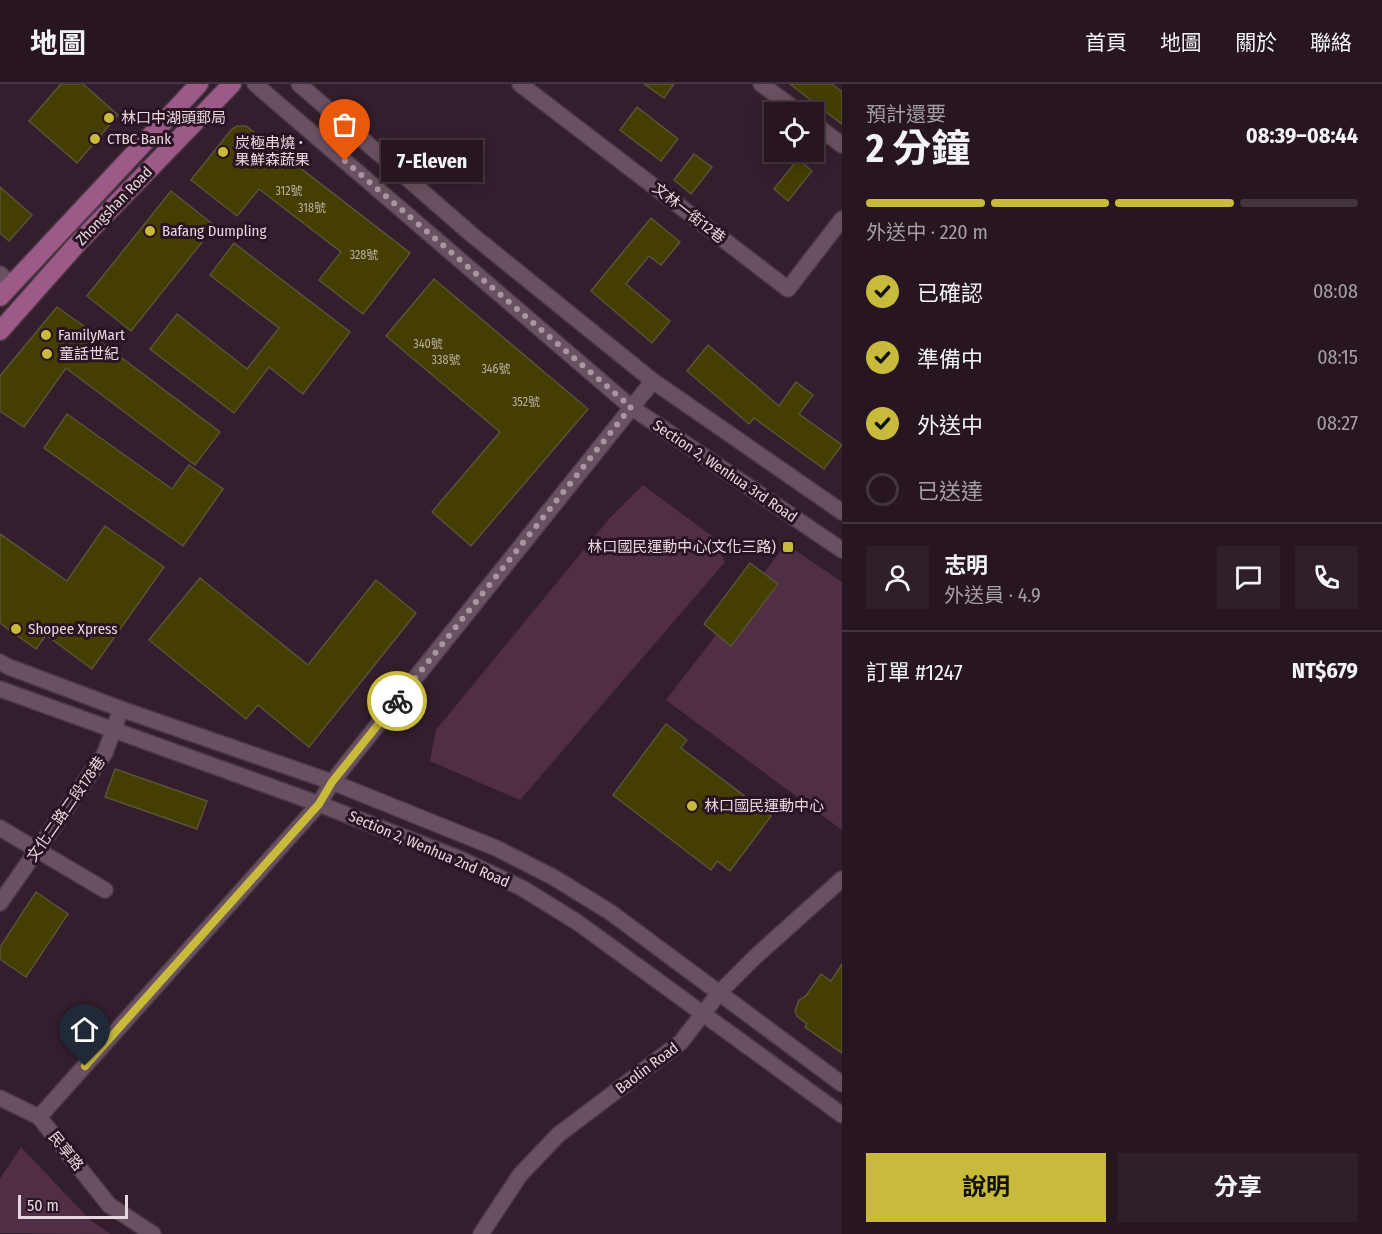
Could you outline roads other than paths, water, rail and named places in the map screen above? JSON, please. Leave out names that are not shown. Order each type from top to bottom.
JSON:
[{"type":"main road","name":"Zhongshan Road","points":[[4,285],[199,84]]},
{"type":"main road","name":"Zhongshan Road","points":[[0,331],[77,244],[232,84]]},
{"type":"street","name":"Section 2, Wenhua 3rd Road","points":[[255,84],[631,407],[842,550]]},
{"type":"street","points":[[299,84],[471,234],[653,381],[842,512]]},
{"type":"street","name":"文林一街12巷","points":[[519,84],[788,289],[842,219]]},
{"type":"street","points":[[761,84],[785,102]]},
{"type":"street","points":[[824,131],[842,145]]},
{"type":"street","points":[[39,1117],[319,804],[332,782],[653,381]]},
{"type":"street","name":"Section 2, Wenhua 2nd Road","points":[[0,662],[121,709],[332,782],[496,848],[553,877],[610,912],[842,1084]]},
{"type":"street","name":"Section 2, Wenhua 2nd Road","points":[[0,689],[319,804],[460,859],[522,888],[577,922],[842,1115]]},
{"type":"street","name":"文化二路二段178巷","points":[[0,903],[105,753],[121,709]]},
{"type":"street","points":[[0,828],[105,890]]},
{"type":"street","name":"Baolin Road","points":[[481,1234],[520,1175],[558,1135],[681,1042],[719,993],[756,956],[842,879]]},
{"type":"street","name":"民享路","points":[[0,1098],[39,1117],[109,1205],[153,1234]]},
{"type":"place","name":"林口中湖頭郵局","points":[[109,118]]},
{"type":"place","name":"CTBC Bank","points":[[95,139]]},
{"type":"place","name":"炭極串燒 • 果鮮森蔬果","points":[[223,152]]},
{"type":"place","name":"7-Eleven","points":[[345,161]]},
{"type":"place","name":"Bafang Dumpling","points":[[150,231]]},
{"type":"place","name":"FamilyMart","points":[[46,335]]},
{"type":"place","name":"童話世紀","points":[[47,354]]},
{"type":"place","name":"林口國民運動中心(文化三路)","points":[[788,547]]},
{"type":"place","name":"Shopee Xpress","points":[[16,629]]},
{"type":"place","name":"林口國民運動中心","points":[[692,806]]}]
